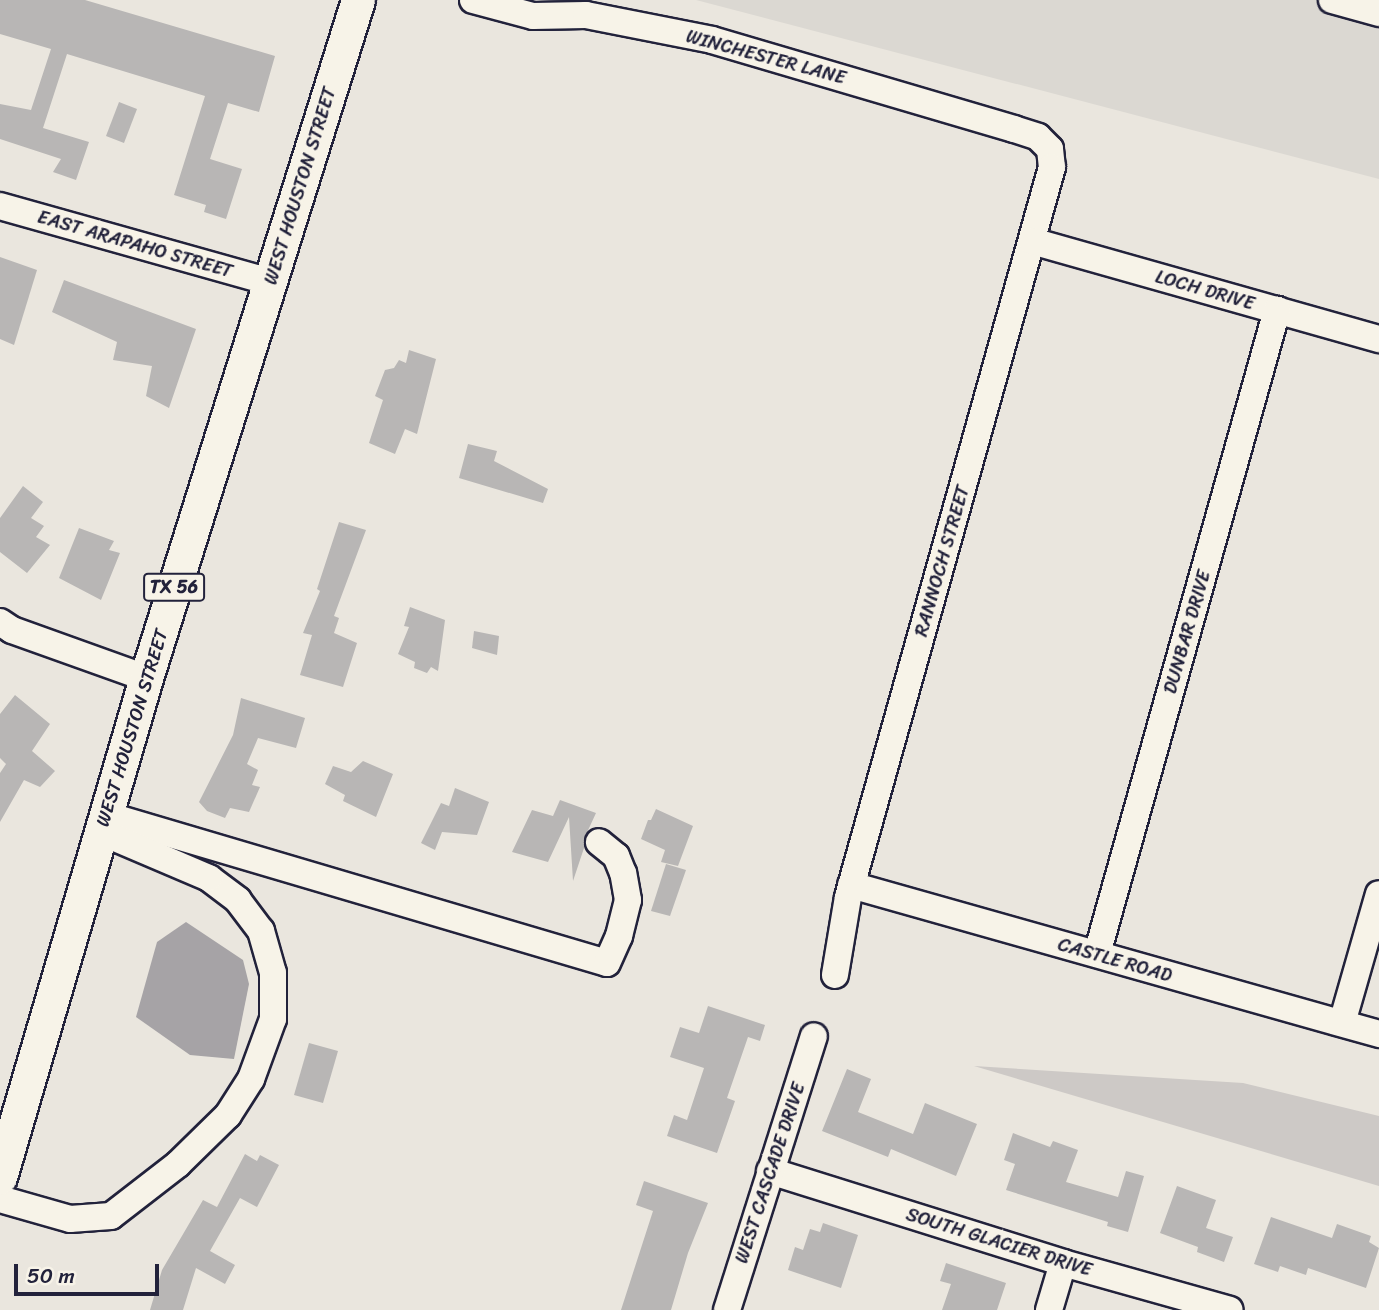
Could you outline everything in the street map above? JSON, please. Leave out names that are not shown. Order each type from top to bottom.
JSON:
[{"type":"main road","name":"WEST HOUSTON STREET","points":[[0,1177],[5,1140],[358,0]]},
{"type":"street","name":"WINCHESTER LANE","points":[[473,0],[533,16],[586,15],[712,40],[1026,133],[1038,137],[1050,149]]},
{"type":"street","points":[[1332,0],[1379,13]]},
{"type":"street","name":"RANNOCH STREET","points":[[835,975],[851,885],[1032,241],[1052,167],[1050,149]]},
{"type":"street","name":"EAST ARAPAHO STREET","points":[[0,206],[270,282]]},
{"type":"street","name":"LOCH DRIVE","points":[[1032,241],[1379,338]]},
{"type":"street","name":"DUNBAR DRIVE","points":[[1097,954],[1278,310]]},
{"type":"street","points":[[0,622],[12,630],[146,678]]},
{"type":"street","points":[[104,824],[607,963],[628,900],[616,856],[599,842]]},
{"type":"street","points":[[0,1199],[70,1219],[111,1216],[178,1164],[228,1115],[251,1079],[273,1018],[273,973],[261,931],[238,901],[209,878],[104,824]]},
{"type":"street","name":"CASTLE ROAD","points":[[851,885],[1379,1034]]},
{"type":"street","points":[[1342,1023],[1379,894]]},
{"type":"street","name":"WEST CASCADE DRIVE","points":[[727,1310],[814,1036]]},
{"type":"street","name":"SOUTH GLACIER DRIVE","points":[[770,1171],[1063,1263],[1230,1310]]},
{"type":"street","points":[[1049,1310],[1063,1263]]},
{"type":"shaded area","points":[[696,0],[1379,0],[1379,179]]},
{"type":"shaded area","points":[[186,922],[243,960],[249,984],[234,1059],[190,1055],[136,1017],[157,942]]},
{"type":"shaded area","points":[[974,1066],[1243,1083],[1379,1116],[1379,1186]]},
{"type":"building","points":[[0,0],[85,0],[275,56],[259,112],[228,103],[210,159],[242,169],[226,219],[204,212],[206,205],[174,195],[205,96],[67,54],[43,128],[89,142],[76,180],[53,172],[61,159],[0,139],[0,104],[31,110],[51,49],[0,34]]},
{"type":"building","points":[[119,102],[137,109],[124,143],[106,136]]},
{"type":"building","points":[[0,257],[37,270],[14,345],[0,339]]},
{"type":"building","points":[[64,280],[196,329],[169,408],[146,396],[152,366],[113,360],[117,342],[52,312]]},
{"type":"building","points":[[409,350],[436,359],[417,434],[405,429],[395,454],[369,443],[383,400],[375,396],[385,370],[394,368],[399,360],[406,363]]},
{"type":"building","points":[[468,444],[497,451],[494,461],[548,489],[543,503],[459,478]]},
{"type":"building","points":[[23,486],[43,502],[31,518],[44,526],[36,537],[50,545],[27,573],[0,552],[0,518]]},
{"type":"building","points":[[339,522],[366,530],[334,616],[339,618],[334,633],[357,643],[343,687],[300,675],[312,635],[303,633],[320,591],[317,589]]},
{"type":"building","points":[[79,528],[114,541],[109,550],[120,553],[101,600],[59,578]]},
{"type":"building","points":[[410,607],[445,620],[438,671],[431,667],[427,673],[414,668],[415,662],[398,654],[409,627],[404,626]]},
{"type":"building","points":[[474,631],[499,636],[497,655],[472,648]]},
{"type":"building","points":[[15,695],[50,724],[32,751],[55,771],[40,787],[24,780],[0,822],[0,773],[6,764],[0,758],[0,714]]},
{"type":"building","points":[[241,698],[305,718],[296,748],[258,738],[247,764],[258,770],[252,785],[260,787],[249,812],[230,808],[225,818],[207,811],[199,802],[233,735]]},
{"type":"building","points":[[363,761],[393,774],[376,817],[343,801],[345,795],[325,784],[333,766],[351,772]]},
{"type":"building","points":[[455,788],[489,802],[477,835],[442,832],[435,850],[421,843],[441,803],[449,806]]},
{"type":"building","points":[[560,800],[596,813],[584,839],[584,848],[573,881],[569,817],[548,862],[512,852],[532,810],[553,816]]},
{"type":"building","points":[[656,809],[693,826],[678,866],[661,862],[665,850],[641,839],[648,820],[651,820]]},
{"type":"building","points":[[666,864],[686,870],[670,916],[651,911]]},
{"type":"building","points":[[708,1006],[765,1025],[760,1041],[748,1037],[727,1098],[735,1101],[717,1153],[667,1136],[674,1115],[687,1120],[704,1068],[670,1057],[680,1027],[699,1033]]},
{"type":"building","points":[[309,1043],[338,1051],[323,1103],[294,1095]]},
{"type":"building","points":[[847,1069],[871,1079],[858,1112],[913,1134],[925,1103],[977,1124],[956,1176],[891,1149],[888,1157],[822,1131]]},
{"type":"building","points":[[1013,1133],[1050,1147],[1053,1141],[1078,1150],[1066,1182],[1118,1197],[1126,1171],[1144,1176],[1128,1232],[1107,1226],[1108,1222],[1006,1190],[1015,1164],[1004,1160]]},
{"type":"building","points":[[245,1154],[257,1161],[260,1155],[279,1165],[257,1207],[240,1198],[210,1251],[235,1265],[225,1284],[196,1268],[183,1310],[150,1310],[162,1270],[203,1200],[217,1207]]},
{"type":"building","points":[[644,1181],[708,1203],[688,1253],[671,1310],[621,1310],[653,1211],[636,1205]]},
{"type":"building","points":[[1177,1186],[1216,1200],[1206,1228],[1233,1237],[1224,1262],[1197,1252],[1198,1247],[1160,1233]]},
{"type":"building","points":[[1271,1217],[1332,1238],[1337,1224],[1371,1236],[1369,1242],[1379,1248],[1366,1288],[1308,1268],[1306,1275],[1280,1266],[1278,1272],[1254,1264]]},
{"type":"building","points":[[823,1223],[858,1235],[841,1288],[788,1270],[795,1247],[803,1250],[810,1229],[820,1232]]},
{"type":"building","points":[[946,1263],[1006,1283],[997,1310],[942,1310],[951,1284],[940,1281]]}]
